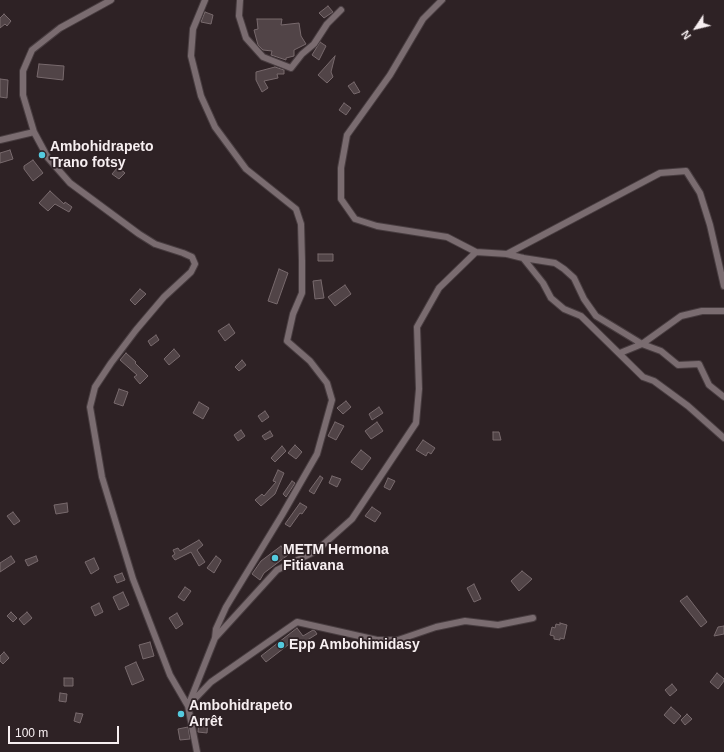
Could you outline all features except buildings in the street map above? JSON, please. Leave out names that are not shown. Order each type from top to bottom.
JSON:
[{"type":"street","points":[[111,0],[60,28],[32,50],[23,71],[23,95],[34,132],[48,158],[70,183],[139,234],[155,244],[192,257],[195,264],[192,272],[164,297],[111,363],[95,387],[90,408],[102,477],[133,579],[170,675],[188,706],[197,752]]},
{"type":"street","points":[[188,706],[216,629],[226,607],[282,516],[317,454],[332,400],[327,382],[310,361],[287,341],[293,314],[302,292],[301,224],[296,209],[246,169],[214,127],[201,96],[191,56],[193,29],[205,0]]},
{"type":"street","points":[[240,0],[239,16],[246,38],[263,57],[291,68],[302,54],[314,44],[327,24],[341,10]]},
{"type":"street","points":[[442,0],[423,19],[390,75],[347,135],[341,168],[341,199],[355,219],[377,226],[447,237],[476,252],[508,254],[555,263],[564,268],[574,278],[584,299],[596,316],[642,344],[661,351],[678,365],[699,364],[709,385],[724,397]]},
{"type":"street","points":[[0,140],[34,132]]},
{"type":"street","points":[[508,254],[660,174],[686,171],[700,193],[710,225],[724,286]]},
{"type":"street","points":[[214,638],[277,570],[316,551],[352,519],[416,423],[419,389],[418,327],[439,288],[476,252]]},
{"type":"street","points":[[523,258],[543,283],[551,298],[564,309],[581,316],[643,377],[654,381],[688,406],[724,438]]},
{"type":"street","points":[[620,353],[642,344],[681,316],[702,311],[724,311]]},
{"type":"street","points":[[188,706],[211,682],[297,622],[377,640],[398,640],[436,627],[465,621],[498,625],[533,618]]},
{"type":"place","name":"Ambohidrapeto Trano fotsy","points":[[42,155]]},
{"type":"place","name":"METM Hermona Fitiavana","points":[[275,558]]},
{"type":"place","name":"Epp Ambohimidasy","points":[[281,645]]},
{"type":"place","name":"Ambohidrapeto Arrêt","points":[[181,714]]}]
